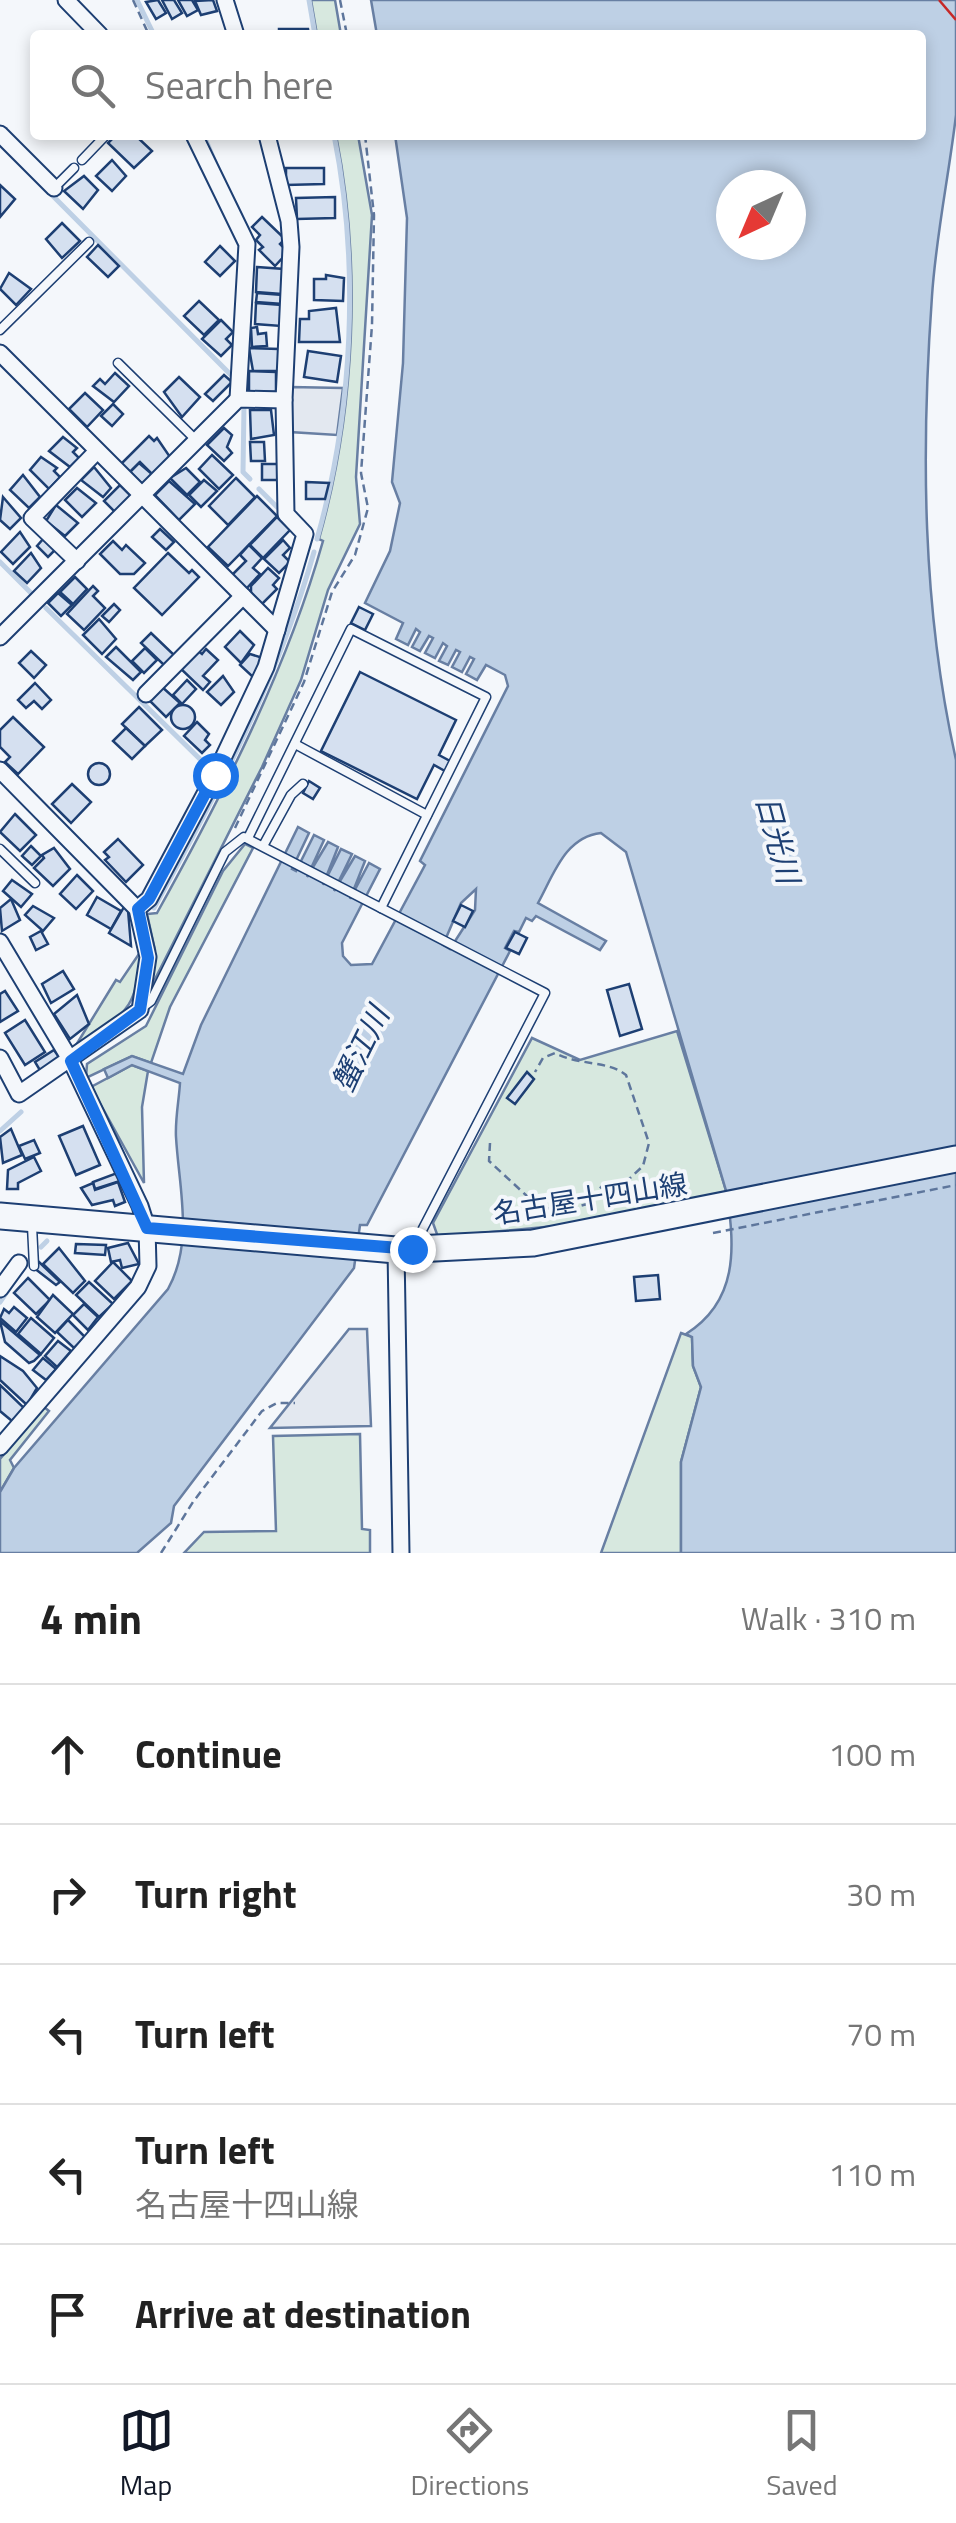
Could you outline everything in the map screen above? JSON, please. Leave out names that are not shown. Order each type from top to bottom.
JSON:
[{"type":"main road","name":"名古屋十四山線","points":[[0,1216],[404,1249],[534,1243],[956,1159]]},
{"type":"street","points":[[66,0],[95,30]]},
{"type":"street","points":[[225,0],[234,30]]},
{"type":"street","points":[[0,134],[54,188]]},
{"type":"street","points":[[0,638],[238,399],[247,244],[196,140]]},
{"type":"street","points":[[138,909],[149,899],[215,775],[266,667],[305,534],[286,514],[284,400],[292,247],[290,222],[267,140]]},
{"type":"street","points":[[0,354],[278,630]]},
{"type":"street","points":[[238,399],[284,400]]},
{"type":"street","points":[[76,561],[32,518],[97,451]]},
{"type":"street","points":[[146,694],[243,596]]},
{"type":"street","points":[[0,770],[138,909],[148,958],[140,1010],[71,1061],[27,1089],[0,1058]]},
{"type":"street","points":[[0,942],[71,1061],[158,1229],[138,1287],[0,1447]]},
{"type":"street","points":[[402,1553],[404,1249]]},
{"type":"street","points":[[0,1289],[27,1264]]},
{"type":"lane","points":[[82,160],[101,140]]},
{"type":"lane","points":[[54,188],[74,168]]},
{"type":"lane","points":[[0,330],[89,242]]},
{"type":"lane","points":[[118,363],[197,442]]},
{"type":"lane","points":[[140,1010],[151,1000],[225,852],[248,838],[352,629],[486,697],[382,908]]},
{"type":"lane","points":[[294,744],[428,815]]},
{"type":"lane","points":[[263,846],[291,795],[303,784]]},
{"type":"lane","points":[[248,838],[546,992],[404,1249]]},
{"type":"lane","points":[[0,849],[35,883]]},
{"type":"lane","points":[[27,1264],[32,1218]]},
{"type":"path","points":[[133,0],[148,30]]},
{"type":"path","points":[[340,0],[346,30]]},
{"type":"path","points":[[225,852],[304,682],[332,592],[355,555],[368,508],[360,473],[372,324],[374,215],[366,140]]},
{"type":"path","points":[[490,1143],[490,1161],[528,1197],[556,1212],[587,1204],[602,1186],[628,1180],[644,1166],[649,1143],[626,1075],[607,1066],[583,1066],[554,1053],[543,1058],[535,1072]]},
{"type":"path","points":[[713,1234],[956,1184]]},
{"type":"path","points":[[161,1553],[193,1502],[262,1411],[276,1403],[295,1403]]},
{"type":"shaded area","points":[[311,0],[335,0],[340,30],[316,30]]},
{"type":"shaded area","points":[[337,140],[359,140],[372,215],[356,477],[360,524],[328,590],[301,680],[262,767],[148,993],[155,950],[147,914],[157,913],[251,730],[291,636],[323,541],[319,539],[340,440],[351,338],[352,287]]},
{"type":"shaded area","points":[[290,387],[343,388],[337,435],[290,432]]},
{"type":"shaded area","points":[[245,844],[253,848],[170,1007],[151,1063],[132,1056],[86,1078],[87,1064],[146,1026],[223,871]]},
{"type":"shaded area","points":[[143,948],[136,987],[125,1010],[73,1050],[116,980],[120,982]]},
{"type":"shaded area","points":[[677,1031],[727,1194],[566,1225],[438,1237],[433,1223],[532,1038],[580,1060]]},
{"type":"shaded area","points":[[132,1065],[148,1071],[142,1107],[144,1183],[91,1087]]},
{"type":"shaded area","points":[[349,1329],[367,1329],[371,1426],[270,1428]]},
{"type":"shaded area","points":[[681,1333],[692,1337],[693,1366],[701,1387],[681,1462],[681,1553],[601,1553]]},
{"type":"shaded area","points":[[44,1407],[49,1411],[10,1460],[14,1468],[0,1492],[0,1459]]},
{"type":"shaded area","points":[[360,1434],[362,1529],[370,1530],[370,1553],[184,1553],[204,1532],[276,1531],[273,1436]]},
{"type":"water","points":[[371,0],[956,0],[956,115],[934,273],[926,470],[936,645],[956,760],[956,1553],[681,1553],[681,1462],[701,1387],[693,1366],[692,1337],[686,1334],[703,1321],[724,1290],[731,1254],[730,1214],[626,852],[601,833],[569,849],[538,903],[606,941],[600,950],[536,916],[532,921],[526,918],[519,932],[514,931],[505,948],[510,951],[367,1225],[360,1225],[354,1268],[174,1506],[171,1523],[137,1553],[0,1553],[0,1492],[14,1468],[168,1289],[181,1253],[183,1215],[176,1130],[180,1083],[132,1065],[108,1078],[104,1069],[132,1056],[183,1074],[201,1025],[298,827],[309,833],[292,869],[296,871],[314,835],[324,840],[307,877],[328,842],[338,847],[323,885],[341,849],[352,854],[334,891],[355,856],[365,861],[350,899],[369,863],[380,869],[342,943],[343,956],[351,965],[372,964],[425,865],[420,861],[508,686],[505,675],[486,665],[477,680],[466,674],[474,659],[470,657],[462,672],[452,667],[460,652],[456,650],[448,665],[439,661],[447,646],[443,643],[435,658],[425,653],[433,638],[429,636],[420,651],[412,647],[420,632],[416,629],[408,645],[396,639],[403,623],[365,603],[390,551],[400,503],[392,482],[403,363],[407,218],[396,140],[926,140],[926,30],[376,30]],"holes":[[[476,889],[475,910],[450,949],[443,945],[461,903]]]},
{"type":"building","points":[[158,0],[166,13],[156,19],[146,2]]},
{"type":"building","points":[[162,0],[174,0],[182,13],[172,19]]},
{"type":"building","points":[[178,0],[192,0],[198,10],[187,16]]},
{"type":"building","points":[[213,0],[217,11],[201,15],[195,1]]},
{"type":"building","points":[[140,140],[152,151],[134,168],[108,143]]},
{"type":"building","points":[[112,160],[126,176],[112,191],[96,176]]},
{"type":"building","points":[[286,168],[324,168],[324,184],[286,185]]},
{"type":"building","points":[[84,176],[98,190],[83,209],[64,191]]},
{"type":"building","points":[[0,185],[15,199],[0,217]]},
{"type":"building","points":[[335,197],[335,218],[297,219],[296,198]]},
{"type":"building","points":[[262,217],[285,239],[280,244],[288,252],[275,266],[259,250],[263,247],[256,240],[260,235],[252,227]]},
{"type":"building","points":[[62,223],[80,241],[62,258],[46,239]]},
{"type":"building","points":[[98,245],[119,266],[108,277],[87,257]]},
{"type":"building","points":[[220,246],[235,261],[220,276],[205,262]]},
{"type":"building","points":[[257,267],[284,269],[282,294],[256,292]]},
{"type":"building","points":[[9,273],[31,289],[16,305],[0,289]]},
{"type":"building","points":[[326,275],[344,278],[343,301],[314,300],[314,279],[326,279]]},
{"type":"building","points":[[257,293],[283,295],[283,304],[256,302]]},
{"type":"building","points":[[199,301],[219,320],[204,335],[184,316]]},
{"type":"building","points":[[256,303],[282,305],[281,326],[255,324]]},
{"type":"building","points":[[336,308],[340,342],[299,342],[300,319],[309,319],[309,311]]},
{"type":"building","points":[[221,320],[233,332],[226,339],[232,345],[221,356],[202,339]]},
{"type":"building","points":[[257,327],[258,334],[266,333],[267,346],[252,347],[251,328]]},
{"type":"building","points":[[249,348],[279,349],[278,371],[253,371]]},
{"type":"building","points":[[308,351],[341,356],[337,382],[304,377]]},
{"type":"building","points":[[249,371],[276,372],[276,392],[249,392]]},
{"type":"building","points":[[115,373],[129,386],[114,402],[93,386],[100,379],[105,384]]},
{"type":"building","points":[[224,375],[232,382],[213,401],[205,394]]},
{"type":"building","points":[[179,377],[200,397],[182,417],[164,392]]},
{"type":"building","points":[[85,393],[103,410],[87,427],[69,409]]},
{"type":"building","points":[[113,404],[123,414],[112,426],[101,416]]},
{"type":"building","points":[[250,410],[271,410],[274,435],[251,439]]},
{"type":"building","points":[[224,428],[232,435],[227,447],[232,453],[224,461],[207,445]]},
{"type":"building","points":[[149,436],[154,441],[157,438],[170,457],[153,475],[140,462],[130,472],[121,464]]},
{"type":"building","points":[[63,437],[77,448],[73,452],[79,458],[70,467],[49,451]]},
{"type":"building","points":[[250,442],[264,442],[265,461],[251,461]]},
{"type":"building","points":[[212,455],[233,475],[219,489],[199,469]]},
{"type":"building","points":[[41,457],[57,468],[54,471],[60,477],[49,489],[30,470]]},
{"type":"building","points":[[139,463],[153,475],[143,485],[130,472]]},
{"type":"building","points":[[262,464],[282,464],[282,480],[262,480]]},
{"type":"building","points":[[94,467],[111,488],[103,497],[81,480]]},
{"type":"building","points":[[186,468],[200,482],[187,495],[170,478]]},
{"type":"building","points":[[23,475],[40,497],[29,508],[10,490]]},
{"type":"building","points":[[236,478],[255,497],[228,525],[209,506]]},
{"type":"building","points":[[204,480],[217,491],[201,507],[189,495]]},
{"type":"building","points":[[169,481],[195,504],[179,520],[155,495]]},
{"type":"building","points":[[306,482],[329,483],[325,499],[306,499]]},
{"type":"building","points":[[120,485],[131,496],[115,512],[104,501]]},
{"type":"building","points":[[77,488],[96,503],[82,517],[65,500]]},
{"type":"building","points":[[257,496],[277,516],[228,566],[208,547]]},
{"type":"building","points":[[3,497],[21,518],[10,529],[0,520]]},
{"type":"building","points":[[56,505],[78,523],[65,536],[46,521]]},
{"type":"building","points":[[277,517],[290,530],[263,558],[250,545]]},
{"type":"building","points":[[160,529],[174,542],[166,550],[152,537]]},
{"type":"building","points":[[20,532],[30,547],[13,564],[1,552]]},
{"type":"building","points":[[44,538],[56,549],[48,557],[37,546]]},
{"type":"building","points":[[283,540],[290,548],[283,555],[290,562],[279,573],[264,559]]},
{"type":"building","points":[[113,541],[122,550],[126,545],[145,563],[134,574],[120,574],[100,554]]},
{"type":"building","points":[[249,545],[262,558],[253,568],[260,574],[246,589],[231,576],[246,561],[240,555]]},
{"type":"building","points":[[31,553],[41,568],[27,583],[14,571]]},
{"type":"building","points":[[168,553],[199,577],[162,615],[134,588]]},
{"type":"building","points":[[268,568],[279,578],[273,585],[277,589],[262,604],[251,593],[251,586]]},
{"type":"building","points":[[75,577],[87,589],[73,604],[60,592]]},
{"type":"building","points":[[93,586],[98,591],[93,596],[105,608],[84,630],[67,614]]},
{"type":"building","points":[[58,593],[72,605],[61,616],[48,603]]},
{"type":"building","points":[[114,604],[120,610],[109,622],[102,616]]},
{"type":"building","points":[[359,607],[373,614],[365,630],[351,623]]},
{"type":"building","points":[[99,619],[116,639],[102,654],[83,635]]},
{"type":"building","points":[[240,631],[254,645],[241,663],[225,647]]},
{"type":"building","points":[[151,633],[174,655],[164,665],[141,643]]},
{"type":"building","points":[[116,647],[141,672],[133,680],[106,657]]},
{"type":"building","points":[[145,648],[157,660],[144,673],[132,661]]},
{"type":"building","points":[[206,649],[218,660],[203,676],[210,682],[203,690],[180,668],[197,650],[202,654]]},
{"type":"building","points":[[31,651],[46,665],[34,678],[19,663]]},
{"type":"building","points":[[250,654],[263,658],[253,677],[240,665]]},
{"type":"building","points":[[360,672],[456,720],[439,755],[450,761],[445,771],[434,765],[417,799],[321,751]]},
{"type":"building","points":[[223,676],[234,692],[221,705],[207,692]]},
{"type":"building","points":[[187,680],[196,689],[182,704],[173,695]]},
{"type":"building","points":[[35,683],[51,700],[42,709],[34,701],[26,708],[18,700]]},
{"type":"building","points":[[161,686],[180,703],[166,717],[148,699]]},
{"type":"building","points":[[183,705],[195,717],[183,729],[171,717]]},
{"type":"building","points":[[139,707],[162,730],[145,746],[122,724]]},
{"type":"building","points":[[13,717],[44,747],[18,774],[5,762],[10,757],[0,747],[0,730]]},
{"type":"building","points":[[197,722],[209,734],[205,740],[210,745],[202,753],[184,736]]},
{"type":"building","points":[[126,728],[145,746],[132,759],[113,741]]},
{"type":"building","points":[[99,763],[107,766],[107,782],[99,785],[91,782],[88,774],[91,766]]},
{"type":"building","points":[[309,781],[320,788],[313,799],[303,793]]},
{"type":"building","points":[[72,784],[91,802],[71,823],[52,804]]},
{"type":"building","points":[[15,814],[36,835],[20,851],[0,832]]},
{"type":"building","points":[[118,839],[143,865],[126,882],[105,860],[109,857],[104,852]]},
{"type":"building","points":[[31,846],[41,856],[32,865],[22,856]]},
{"type":"building","points":[[54,848],[70,869],[53,886],[34,868],[44,858],[42,855]]},
{"type":"building","points":[[77,875],[93,891],[76,909],[60,894]]},
{"type":"building","points":[[12,880],[32,894],[21,907],[3,891]]},
{"type":"building","points":[[97,897],[121,911],[111,929],[87,915]]},
{"type":"building","points":[[11,899],[20,920],[2,931],[0,908]]},
{"type":"building","points":[[461,905],[473,911],[465,927],[453,921]]},
{"type":"building","points":[[33,906],[54,918],[43,931],[25,915]]},
{"type":"building","points":[[124,907],[128,910],[131,946],[109,933]]},
{"type":"building","points":[[41,931],[48,944],[36,950],[30,937]]},
{"type":"building","points":[[515,932],[527,938],[519,954],[506,948]]},
{"type":"building","points":[[63,971],[74,989],[51,1003],[42,984]]},
{"type":"building","points":[[629,984],[642,1029],[620,1036],[607,990]]},
{"type":"building","points":[[5,991],[18,1011],[0,1022],[0,994]]},
{"type":"building","points":[[77,995],[89,1024],[70,1039],[54,1014]]},
{"type":"building","points":[[25,1020],[45,1052],[25,1065],[5,1033]]},
{"type":"building","points":[[54,1050],[61,1060],[41,1072],[35,1062]]},
{"type":"building","points":[[527,1072],[534,1079],[515,1104],[507,1098]]},
{"type":"building","points":[[83,1126],[100,1165],[76,1175],[59,1136]]},
{"type":"building","points":[[11,1129],[22,1155],[3,1163],[0,1137]]},
{"type":"building","points":[[34,1140],[40,1153],[25,1159],[19,1146]]},
{"type":"building","points":[[34,1157],[41,1171],[18,1183],[18,1189],[7,1189],[8,1170]]},
{"type":"building","points":[[117,1173],[120,1181],[95,1189],[93,1182]]},
{"type":"building","points":[[118,1182],[125,1202],[115,1206],[113,1200],[92,1205],[81,1188],[93,1183],[95,1190]]},
{"type":"building","points":[[128,1243],[139,1264],[122,1268],[120,1260],[111,1262],[108,1248]]},
{"type":"building","points":[[76,1244],[106,1245],[105,1255],[75,1253]]},
{"type":"building","points":[[59,1248],[85,1281],[73,1293],[43,1264]]},
{"type":"building","points":[[39,1262],[60,1282],[56,1285],[34,1268]]},
{"type":"building","points":[[113,1262],[132,1281],[114,1299],[95,1281]]},
{"type":"building","points":[[658,1275],[660,1299],[636,1301],[634,1277]]},
{"type":"building","points":[[28,1278],[50,1300],[36,1314],[14,1293]]},
{"type":"building","points":[[89,1282],[113,1304],[99,1317],[76,1295]]},
{"type":"building","points":[[53,1295],[73,1314],[55,1333],[37,1317]]},
{"type":"building","points":[[84,1304],[98,1317],[88,1330],[73,1315]]},
{"type":"building","points":[[14,1307],[27,1318],[16,1332],[0,1318],[4,1309],[9,1313]]},
{"type":"building","points":[[31,1318],[54,1338],[41,1354],[18,1334]]},
{"type":"building","points":[[68,1320],[85,1337],[74,1348],[57,1332]]},
{"type":"building","points":[[0,1321],[40,1355],[34,1361],[29,1363],[5,1342]]},
{"type":"building","points":[[58,1341],[71,1351],[57,1367],[45,1356]]},
{"type":"building","points":[[0,1356],[23,1371],[37,1388],[27,1405],[0,1380]]},
{"type":"building","points":[[43,1358],[56,1369],[46,1380],[33,1370]]},
{"type":"building","points":[[0,1385],[24,1408],[12,1421],[0,1411]]},
{"type":"waterway","points":[[137,0],[152,30]]},
{"type":"waterway","points":[[309,0],[314,30]]},
{"type":"waterway","points":[[206,140],[215,162]]},
{"type":"waterway","points":[[317,539],[338,441],[349,338],[347,235],[335,140]]},
{"type":"waterway","points":[[49,192],[230,374]]},
{"type":"waterway","points":[[244,406],[243,472],[250,479]]},
{"type":"waterway","points":[[259,489],[277,507]]},
{"type":"waterway","points":[[154,908],[223,778],[264,690],[314,552]]},
{"type":"waterway","points":[[0,562],[31,593]]},
{"type":"waterway","points":[[46,608],[207,766]]},
{"type":"waterway","points":[[0,1131],[21,1112]]},
{"type":"waterway","points":[[41,1247],[47,1241]]},
{"type":"waterway","points":[[0,1302],[15,1280]]},
{"type":"power","points":[[939,0],[956,20]]},
{"type":"route","points":[[215,775],[149,899],[138,909],[148,958],[140,1010],[71,1061],[147,1228],[412,1249]]},
{"type":"water label","name":"日光川","points":[[778,839]]},
{"type":"water label","name":"蟹江川","points":[[360,1049]]}]
